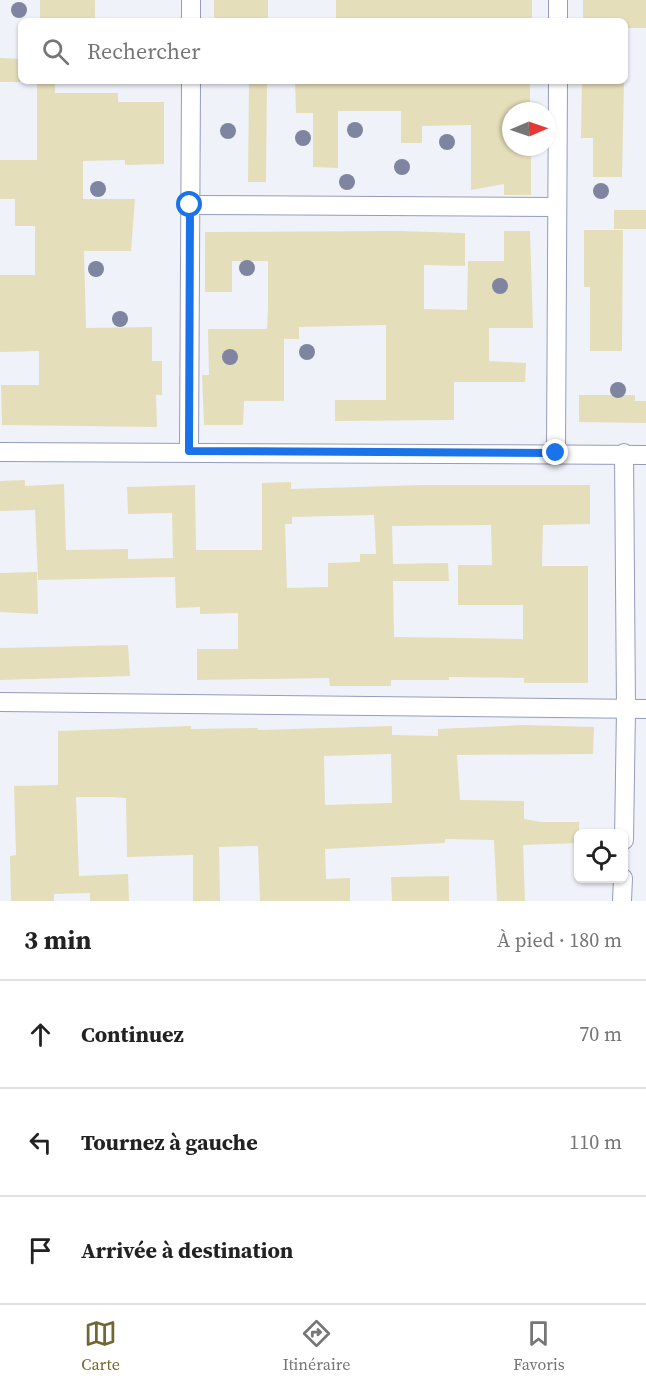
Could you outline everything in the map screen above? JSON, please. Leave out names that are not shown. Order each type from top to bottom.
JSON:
[{"type":"street","points":[[191,0],[191,18]]},
{"type":"street","points":[[558,0],[558,18]]},
{"type":"street","points":[[189,451],[191,84]]},
{"type":"street","points":[[556,453],[558,84]]},
{"type":"street","points":[[190,205],[557,207]]},
{"type":"street","points":[[0,452],[624,453],[646,455]]},
{"type":"street","points":[[624,453],[626,709],[624,829]]},
{"type":"street","points":[[0,702],[646,709]]},
{"type":"street","points":[[622,901],[623,883]]},
{"type":"building","points":[[40,0],[95,0],[95,18],[40,18]]},
{"type":"building","points":[[214,0],[268,0],[268,18],[214,18]]},
{"type":"building","points":[[336,0],[532,0],[532,18],[336,18]]},
{"type":"building","points":[[583,0],[646,0],[646,28],[628,28],[628,18],[583,18]]},
{"type":"building","points":[[0,58],[18,59],[18,82],[0,82]]},
{"type":"building","points":[[37,84],[55,84],[55,93],[118,93],[118,102],[164,102],[164,164],[125,165],[125,160],[83,161],[83,199],[135,199],[131,251],[84,251],[86,328],[152,327],[152,361],[162,361],[162,395],[156,395],[157,427],[2,425],[1,385],[39,385],[39,351],[0,352],[0,275],[35,275],[35,226],[15,226],[15,199],[0,199],[0,160],[37,160]]},
{"type":"building","points":[[249,84],[267,84],[266,182],[248,182]]},
{"type":"building","points":[[295,84],[530,84],[530,102],[502,102],[502,156],[531,156],[531,195],[504,195],[504,184],[471,190],[471,125],[422,126],[422,143],[401,143],[401,111],[338,111],[338,168],[313,167],[313,113],[296,113]]},
{"type":"building","points":[[582,84],[624,84],[622,177],[593,177],[593,138],[581,138]]},
{"type":"building","points":[[614,210],[646,210],[646,229],[614,229]]},
{"type":"building","points":[[584,230],[623,230],[622,351],[590,351],[590,287],[584,287]]},
{"type":"building","points":[[504,231],[530,231],[533,328],[489,328],[489,361],[526,363],[525,382],[454,382],[454,420],[335,421],[335,400],[386,400],[386,325],[299,327],[299,339],[284,339],[284,401],[244,401],[243,425],[204,425],[202,375],[209,375],[208,329],[267,329],[268,308],[268,261],[232,261],[232,292],[205,292],[205,232],[465,233],[465,266],[424,265],[424,309],[467,310],[468,261],[504,261]]},
{"type":"building","points":[[579,395],[635,395],[635,401],[646,401],[646,423],[579,422]]},
{"type":"building","points":[[25,480],[25,486],[64,484],[66,550],[128,549],[128,559],[173,558],[172,513],[128,514],[127,487],[195,485],[196,550],[262,550],[262,483],[291,482],[291,489],[424,485],[590,485],[590,524],[543,525],[542,566],[588,566],[588,683],[524,683],[524,678],[449,677],[449,680],[391,680],[391,686],[330,686],[329,678],[197,680],[197,649],[238,649],[238,613],[200,614],[200,607],[176,608],[175,577],[38,580],[35,510],[0,511],[0,481]],"holes":[[[374,515],[376,554],[360,554],[360,562],[328,563],[328,587],[287,588],[285,524],[292,524],[292,517]],[[491,525],[492,565],[458,565],[458,605],[523,605],[523,639],[394,637],[393,581],[449,581],[448,563],[393,564],[392,526]]]},
{"type":"building","points":[[37,572],[38,614],[0,612],[0,573]]},
{"type":"building","points":[[128,645],[130,676],[0,680],[0,648]]},
{"type":"building","points":[[525,725],[594,727],[593,754],[457,755],[460,800],[524,801],[524,819],[541,822],[579,822],[579,829],[574,829],[574,843],[523,845],[525,901],[497,901],[494,840],[445,839],[445,843],[325,849],[326,879],[350,878],[350,901],[260,901],[258,846],[219,847],[220,901],[193,901],[193,855],[127,857],[126,798],[76,797],[79,876],[128,874],[129,901],[90,901],[90,893],[54,894],[54,901],[11,901],[10,856],[16,855],[14,786],[58,785],[58,731],[191,726],[191,729],[258,728],[258,730],[392,726],[392,735],[438,736],[438,729]],"holes":[[[391,754],[392,803],[325,805],[324,756]]]},
{"type":"building","points":[[449,876],[449,901],[392,901],[391,877]]},
{"type":"route","points":[[190,205],[189,451],[556,453]]}]
